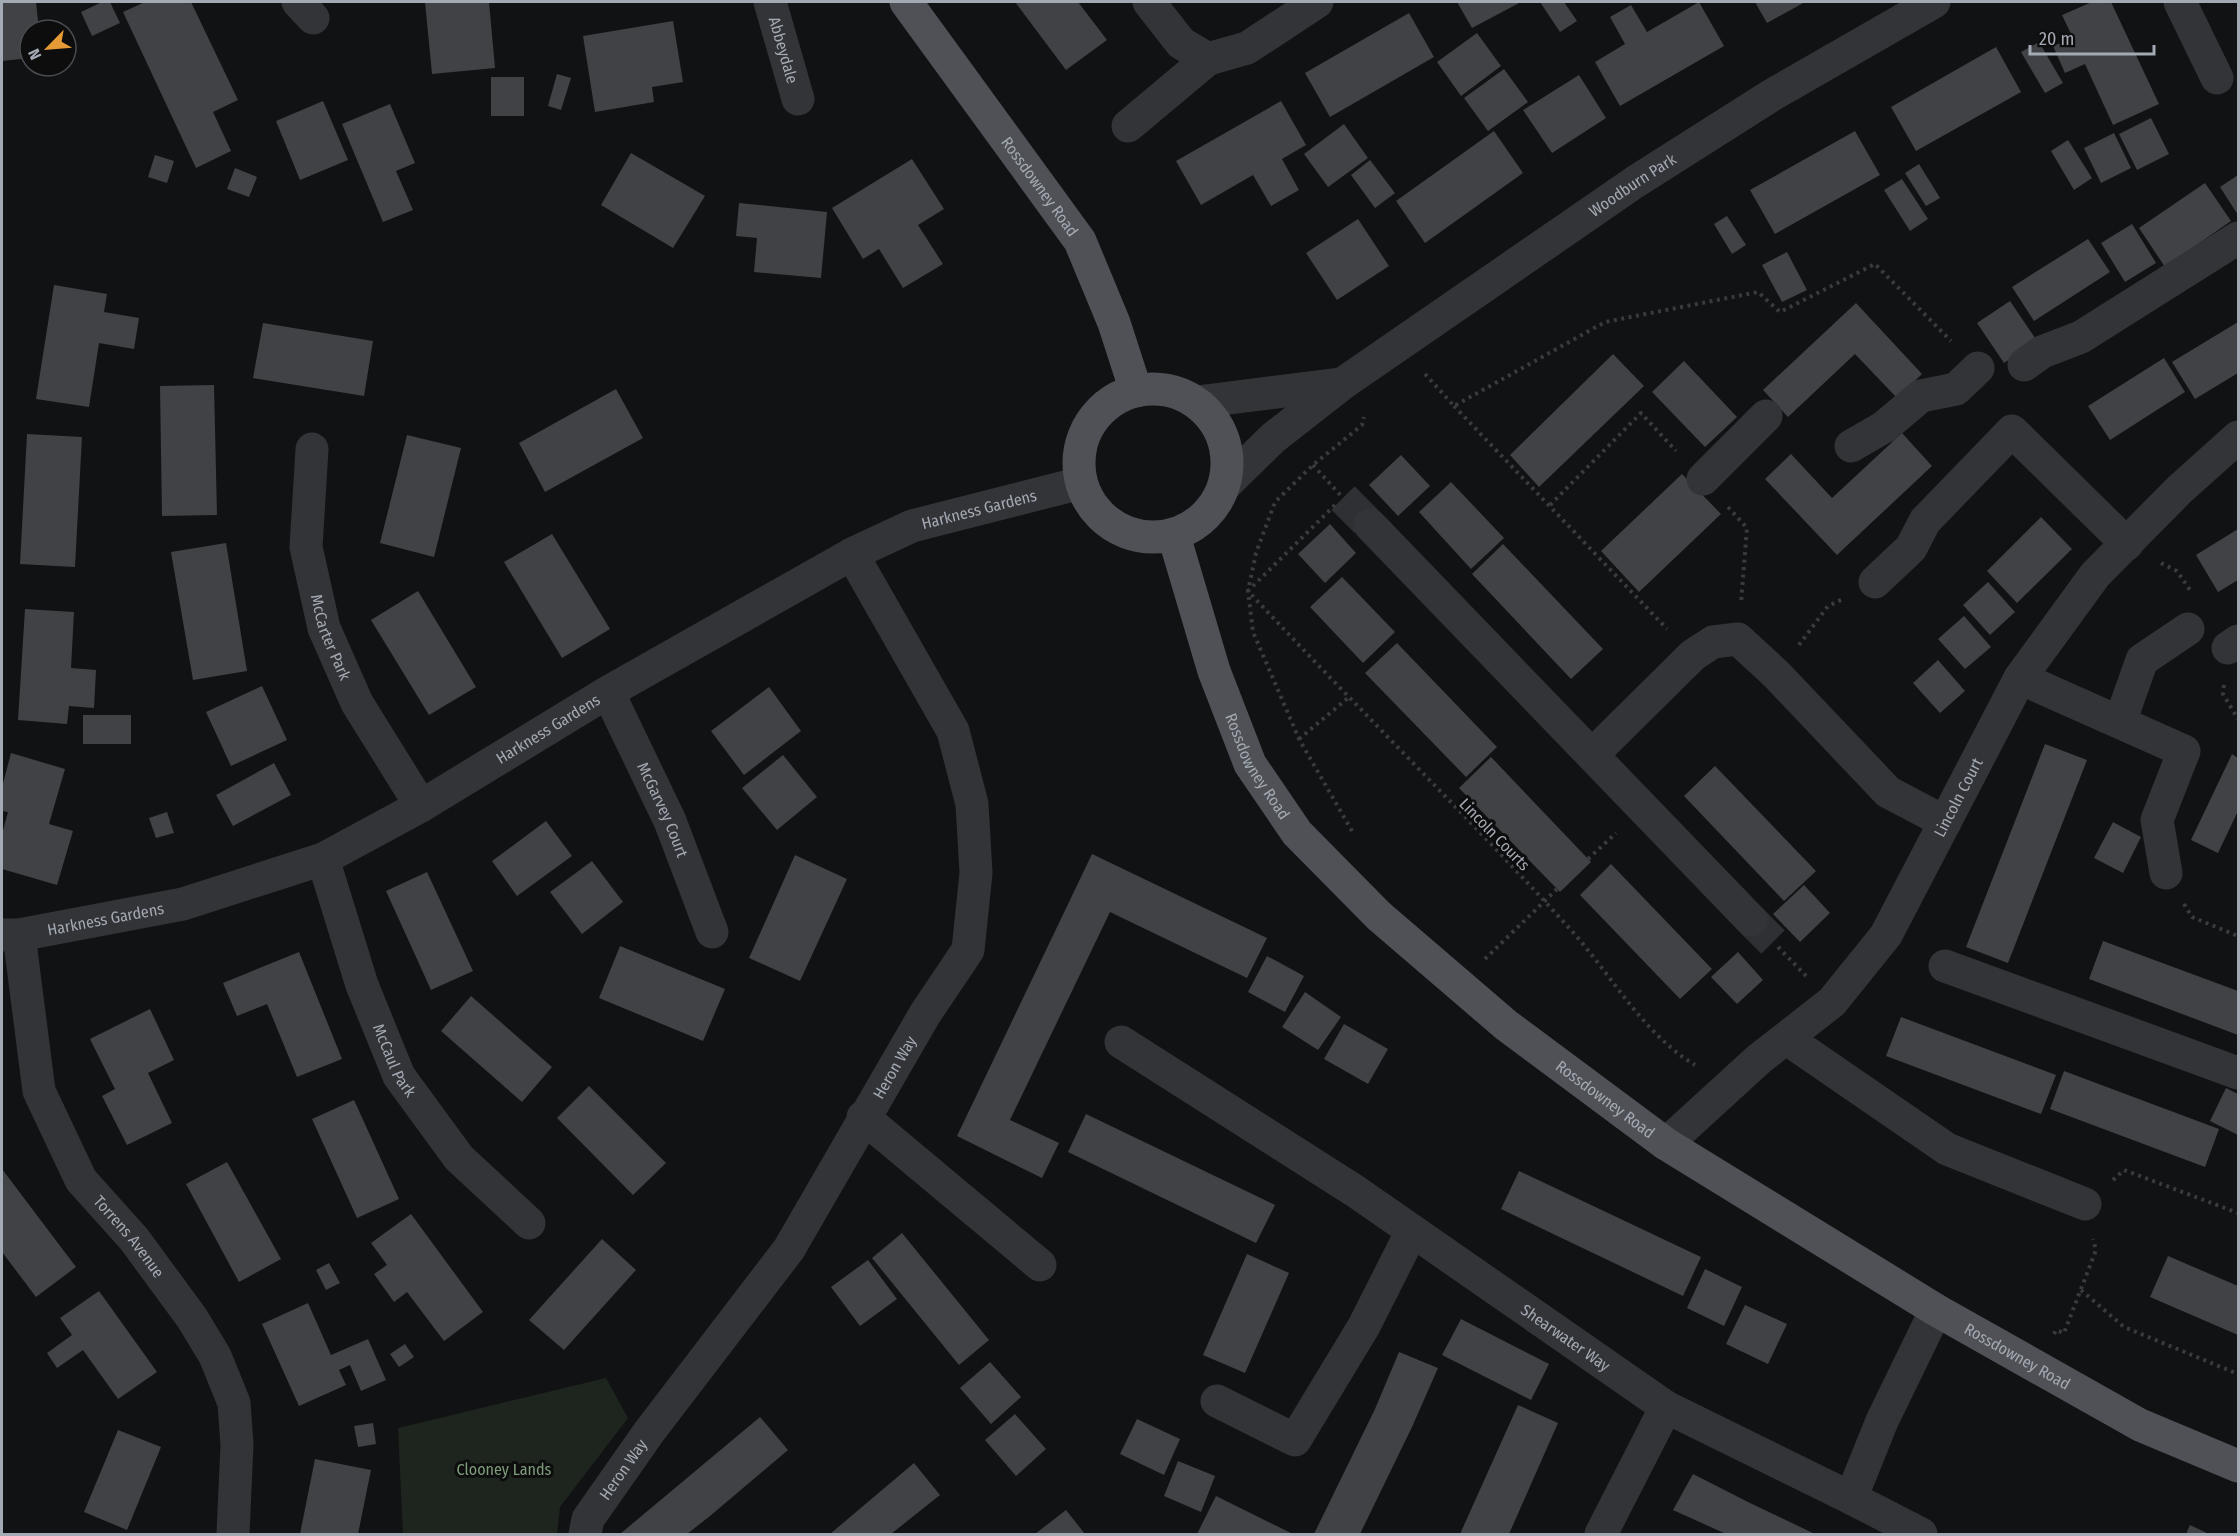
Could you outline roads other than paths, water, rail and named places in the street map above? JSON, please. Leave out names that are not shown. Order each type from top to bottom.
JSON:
[{"type":"main road","name":"Rossdowney Road","points":[[906,2],[1080,241],[1114,323],[1136,391]]},
{"type":"main road","points":[[1157,388],[1178,393],[1197,402],[1212,417],[1222,435],[1228,460],[1225,485],[1214,507],[1197,525],[1174,536],[1150,538],[1127,534],[1106,522],[1090,505],[1081,483],[1079,459],[1084,436],[1096,415],[1114,400],[1136,391],[1157,388]]},
{"type":"main road","name":"Rossdowney Road","points":[[1174,536],[1214,671],[1250,764],[1297,833],[1379,916],[1506,1025],[1666,1144],[1936,1310],[2033,1365],[2140,1425],[2238,1466]]},
{"type":"street","name":"Abbeydale","points":[[770,2],[798,99]]},
{"type":"street","points":[[1149,2],[1181,43],[1208,59]]},
{"type":"street","points":[[1128,126],[1208,59],[1247,48],[1317,2]]},
{"type":"street","name":"Woodburn Park","points":[[1225,485],[1273,438],[1342,384],[1635,182],[1772,95],[1934,2]]},
{"type":"street","points":[[2180,2],[2217,78]]},
{"type":"street","points":[[2024,365],[2042,352],[2081,337],[2238,238]]},
{"type":"street","points":[[1851,446],[1884,427],[1921,396],[1956,389],[1978,368]]},
{"type":"street","name":"Woodburn Park","points":[[1197,402],[1342,384]]},
{"type":"street","points":[[1703,479],[1766,416]]},
{"type":"street","points":[[1875,582],[1911,548],[1925,520],[2012,431],[2127,544]]},
{"type":"street","name":"Lincoln Court","points":[[1666,1144],[1729,1086],[1832,1002],[1886,935],[2020,678],[2095,575],[2179,490],[2238,437]]},
{"type":"street","name":"McCarter Park","points":[[312,449],[306,547],[324,628],[357,702],[422,806]]},
{"type":"street","name":"Harkness Gardens","points":[[10,935],[183,904],[323,859],[422,806],[608,692],[852,554],[912,526],[1081,483]]},
{"type":"street","points":[[1370,525],[1762,931]]},
{"type":"street","name":"Heron Way","points":[[585,1534],[588,1520],[649,1432],[789,1249],[863,1117],[925,1014],[968,950],[976,873],[972,804],[953,731],[852,554]]},
{"type":"street","points":[[2120,722],[2142,660],[2188,629]]},
{"type":"street","points":[[1592,755],[1693,655],[1713,642],[1738,639],[1777,675],[1888,792],[1945,822]]},
{"type":"street","points":[[2020,678],[2184,751],[2157,820],[2166,873]]},
{"type":"street","name":"McGarvey Court","points":[[608,692],[670,821],[712,932]]},
{"type":"street","name":"McCaul Park","points":[[323,859],[362,985],[399,1076],[459,1158],[530,1223]]},
{"type":"street","name":"Torrens Avenue","points":[[10,935],[33,1048],[39,1091],[81,1180],[134,1239],[192,1318],[215,1356],[234,1403],[237,1444],[233,1534]]},
{"type":"street","points":[[1945,966],[2238,1073]]},
{"type":"street","points":[[1786,1040],[1947,1149],[2085,1204]]},
{"type":"street","name":"Shearwater Way","points":[[1121,1042],[1355,1191],[1666,1407],[1921,1534]]},
{"type":"street","points":[[863,1117],[1040,1265]]},
{"type":"street","points":[[1217,1401],[1295,1440],[1364,1326],[1412,1231]]},
{"type":"street","points":[[1851,1498],[1882,1421],[1936,1310]]},
{"type":"street","points":[[1601,1534],[1666,1407]]},
{"type":"tunnel","points":[[1343,498],[1370,525]]},
{"type":"tunnel","points":[[1751,920],[1773,942]]},
{"type":"park label","name":"Clooney Lands","points":[[504,1469]]}]
